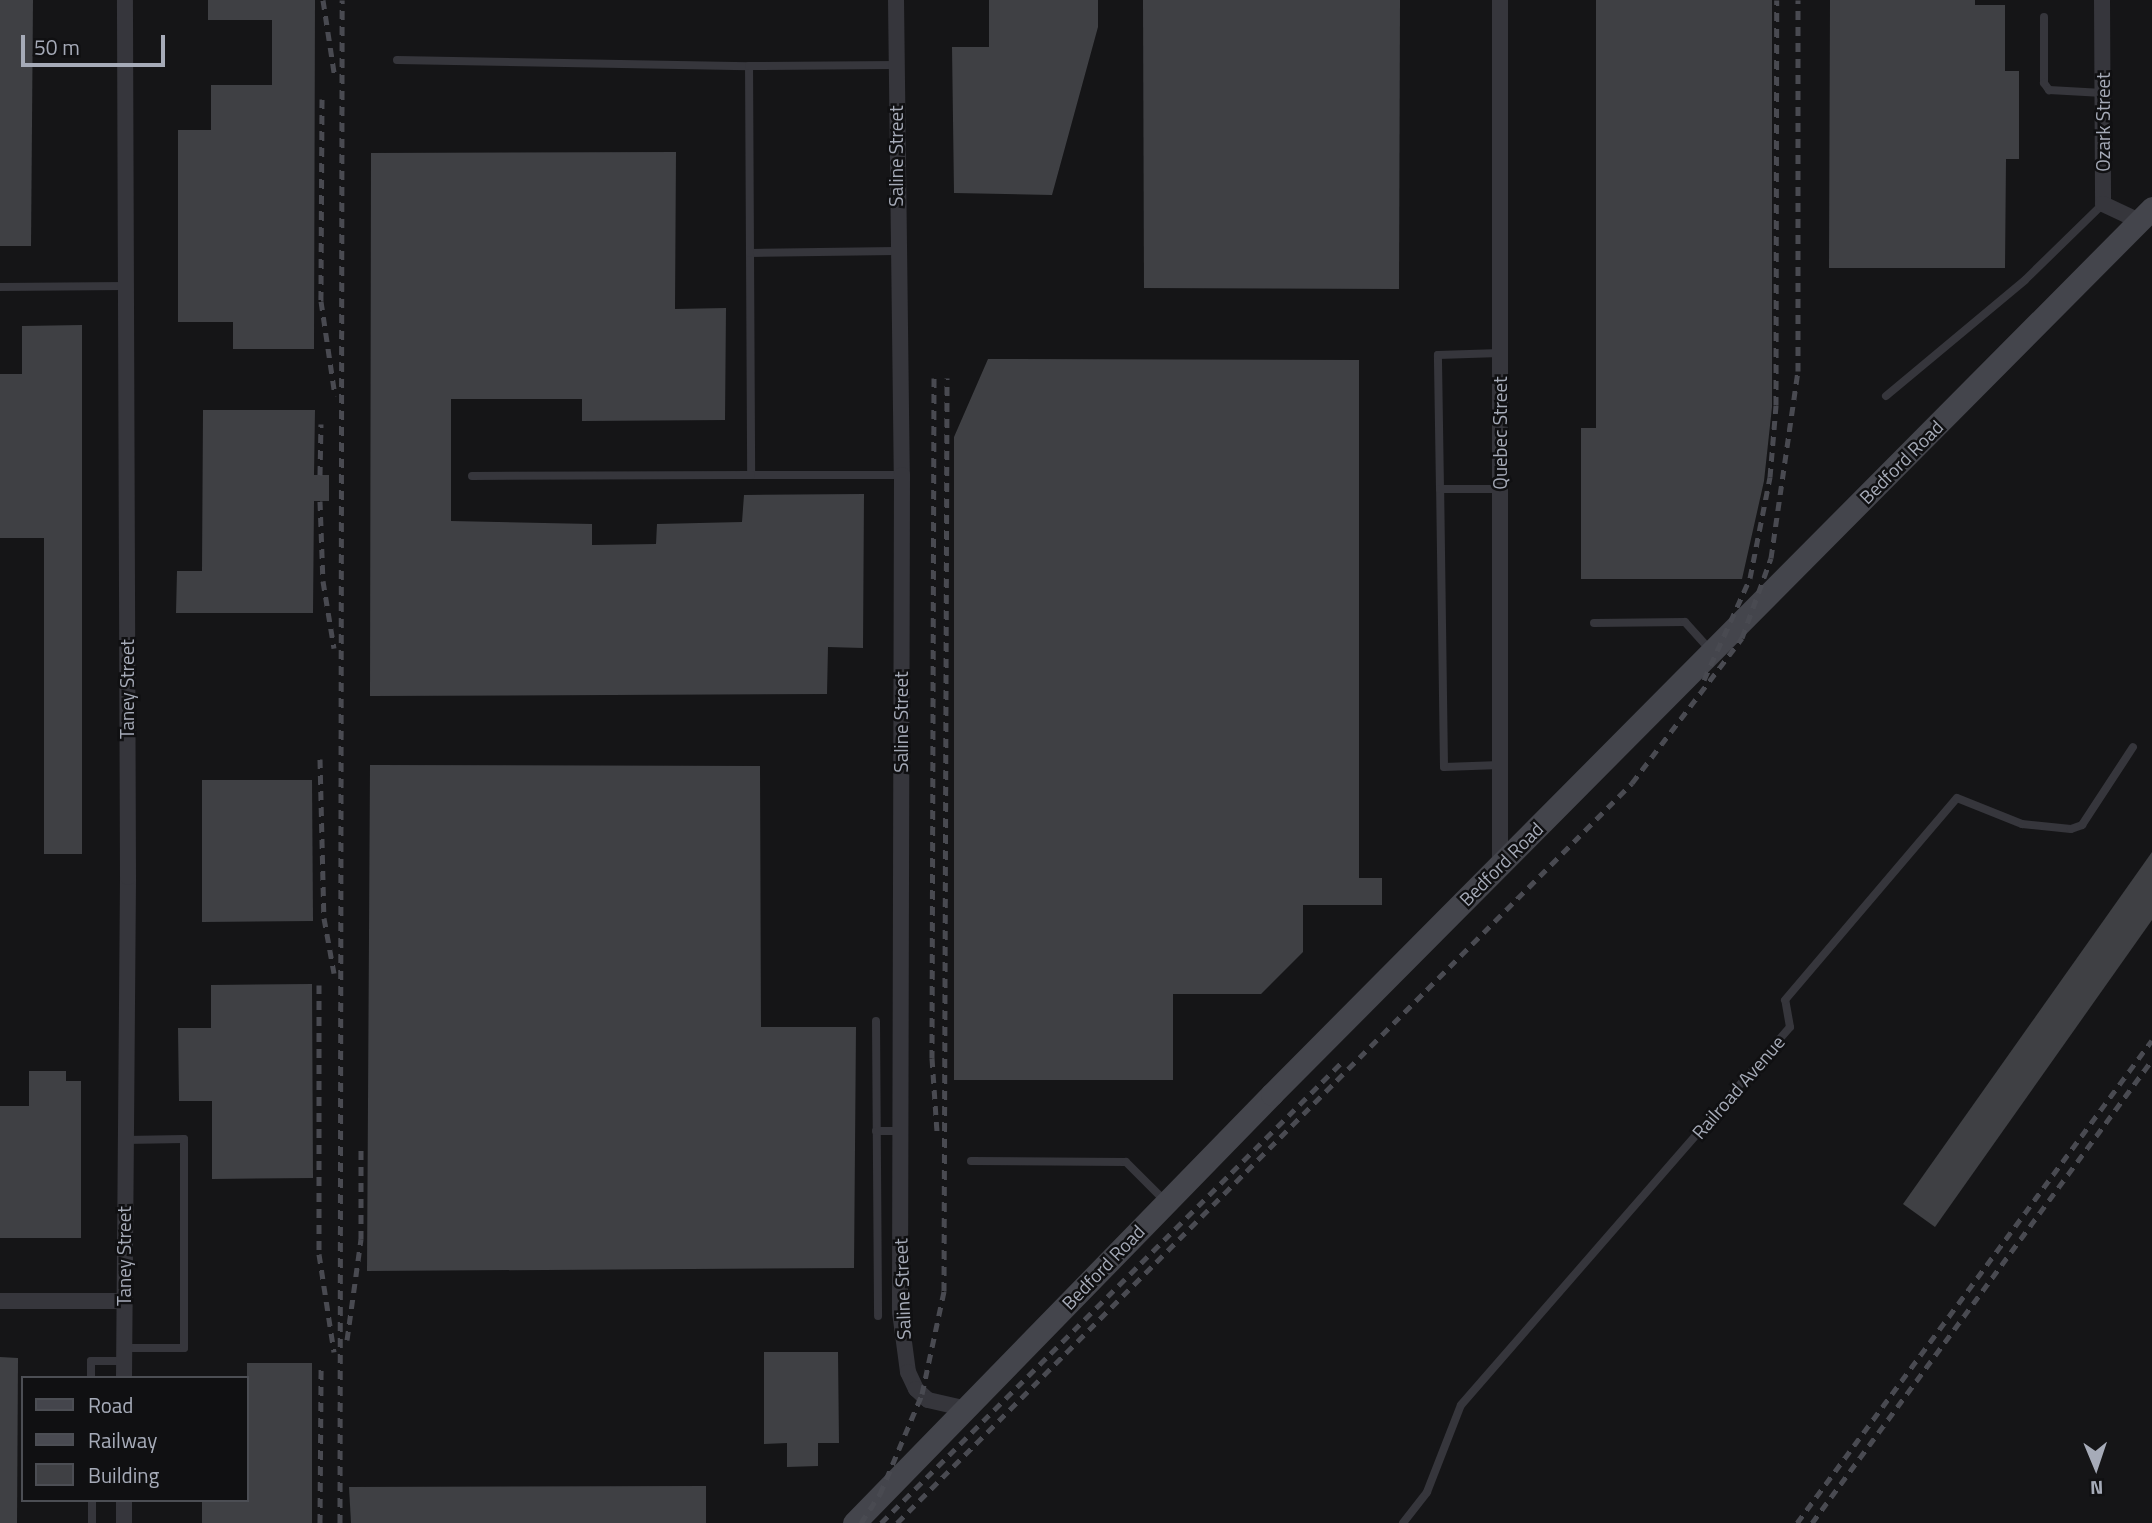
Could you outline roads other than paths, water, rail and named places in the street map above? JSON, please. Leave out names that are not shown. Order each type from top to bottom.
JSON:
[{"type":"street","name":"Taney Street","points":[[124,1376],[125,0]]},
{"type":"street","name":"Saline Street","points":[[896,0],[896,251],[902,475],[900,1312],[908,1372],[916,1389],[928,1400],[964,1408]]},
{"type":"street","name":"Quebec Street","points":[[1500,0],[1500,866]]},
{"type":"street","name":"Ozark Street","points":[[2102,0],[2103,204]]},
{"type":"street","points":[[2103,204],[2146,215]]},
{"type":"street","name":"Bedford Road","points":[[854,1523],[1166,1202],[2146,215]]},
{"type":"street","points":[[0,1301],[124,1301]]},
{"type":"street","points":[[124,1502],[124,1523]]},
{"type":"lane","points":[[2044,17],[2044,83],[2049,90],[2103,93]]},
{"type":"lane","points":[[397,60],[749,66],[896,65]]},
{"type":"lane","points":[[749,66],[751,475]]},
{"type":"lane","points":[[1885,396],[2025,280],[2103,204]]},
{"type":"lane","points":[[750,253],[896,251]]},
{"type":"lane","points":[[0,287],[126,286]]},
{"type":"lane","points":[[1500,353],[1438,355],[1444,767],[1500,765]]},
{"type":"lane","points":[[472,476],[902,475]]},
{"type":"lane","points":[[1440,489],[1500,489]]},
{"type":"lane","points":[[1594,622],[1685,622],[1712,652]]},
{"type":"lane","name":"Railroad Avenue","points":[[1404,1523],[1427,1492],[1461,1405],[1790,1027],[1785,1000],[1957,798],[2022,824],[2071,829],[2082,825],[2133,747]]},
{"type":"lane","points":[[876,1021],[878,1316]]},
{"type":"lane","points":[[876,1131],[900,1131]]},
{"type":"lane","points":[[91,1376],[91,1361],[124,1354],[184,1348],[184,1139],[125,1140]]},
{"type":"lane","points":[[971,1161],[1126,1162],[1166,1202]]},
{"type":"lane","points":[[92,1502],[92,1523]]},
{"type":"railway","points":[[323,0],[335,78]]},
{"type":"railway","points":[[340,1523],[342,0]]},
{"type":"railway","points":[[1704,680],[1750,578],[1770,477],[1776,405],[1777,0]]},
{"type":"railway","points":[[897,1523],[1632,783],[1742,638],[1771,558],[1798,371],[1798,0]]},
{"type":"railway","points":[[322,99],[321,301],[335,396]]},
{"type":"railway","points":[[934,378],[932,1058],[937,1131]]},
{"type":"railway","points":[[861,1523],[880,1494],[922,1394],[944,1291],[947,378]]},
{"type":"railway","points":[[320,475],[321,424]]},
{"type":"railway","points":[[320,501],[323,581],[334,648]]},
{"type":"railway","points":[[320,759],[324,918],[334,973]]},
{"type":"railway","points":[[319,985],[319,1254],[334,1352]]},
{"type":"railway","points":[[1797,1523],[2152,1040]]},
{"type":"railway","points":[[1812,1523],[2152,1060]]},
{"type":"railway","points":[[881,1523],[1343,1061]]},
{"type":"railway","points":[[347,1340],[361,1239],[361,1150]]},
{"type":"railway","points":[[320,1523],[321,1364]]}]
